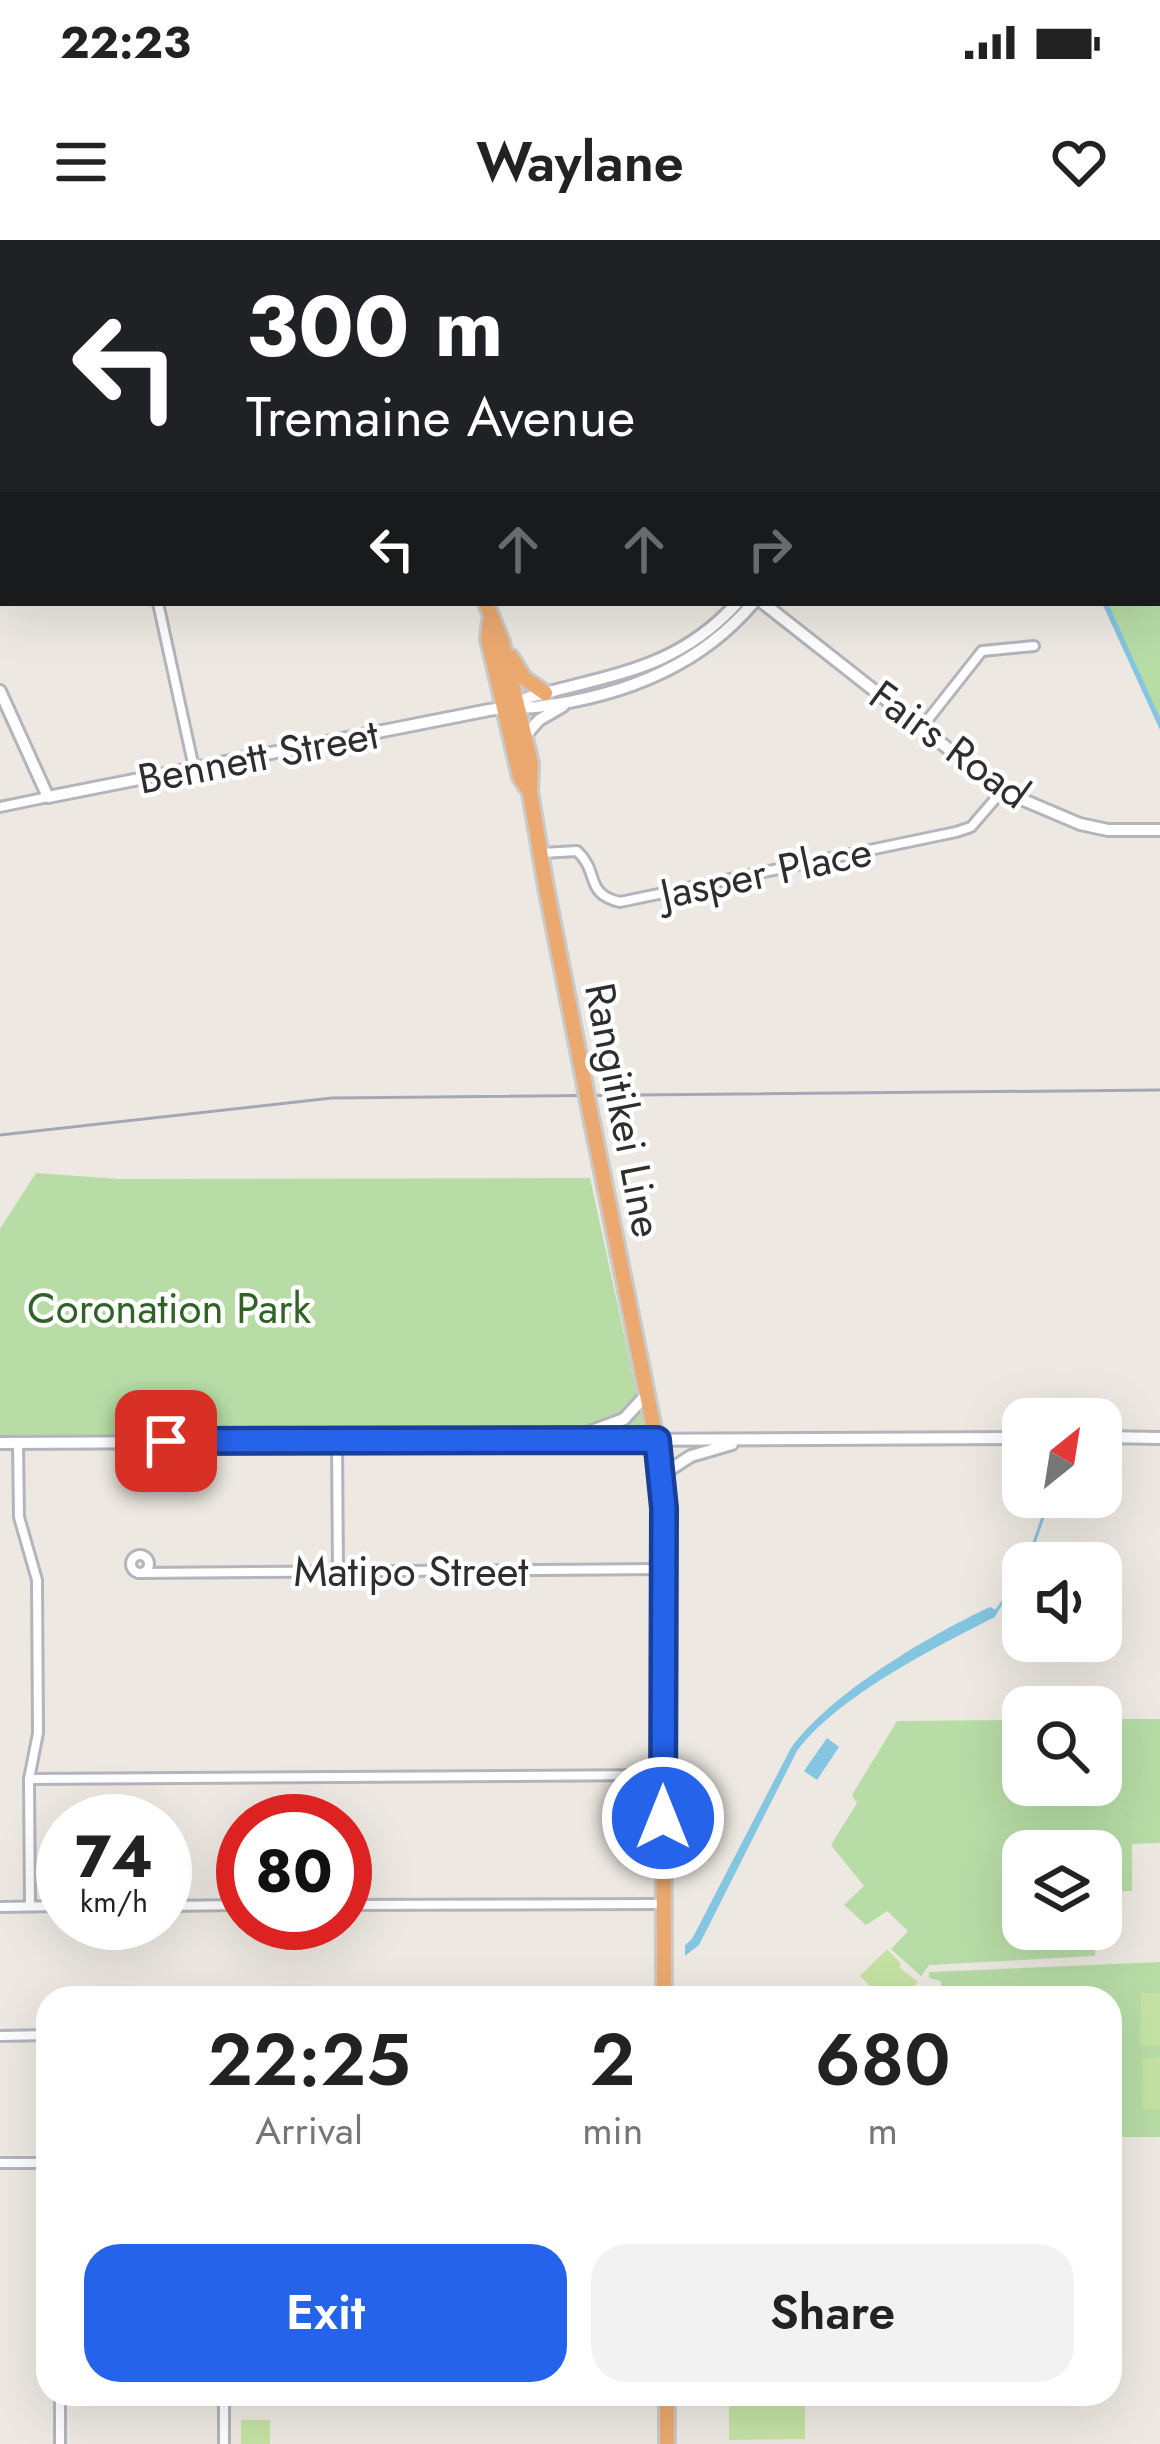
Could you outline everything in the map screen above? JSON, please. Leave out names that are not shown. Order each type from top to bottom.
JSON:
[{"type":"highway","name":"Rangitikei Line","points":[[487,606],[502,642],[520,777],[530,792]]},
{"type":"highway","name":"Rangitikei Line","points":[[490,620],[488,639],[525,736],[533,777],[530,792],[663,1474],[664,1986]]},
{"type":"highway","points":[[502,642],[524,678],[545,692]]},
{"type":"highway","points":[[667,2406],[667,2444]]},
{"type":"main road","points":[[525,736],[539,720],[678,652],[734,606]]},
{"type":"main road","points":[[510,706],[545,692],[615,684],[690,659],[750,606]]},
{"type":"main road","name":"Fairs Road","points":[[767,606],[1002,791],[1080,824],[1108,830],[1160,830]]},
{"type":"main road","points":[[0,691],[48,797]]},
{"type":"main road","points":[[510,706],[583,699]]},
{"type":"main road","name":"Bennett Street","points":[[48,797],[510,706]]},
{"type":"main road","points":[[569,1439],[623,1419],[647,1394]]},
{"type":"main road","points":[[1122,1437],[1160,1438]]},
{"type":"main road","points":[[0,1443],[1002,1438]]},
{"type":"main road","points":[[663,1474],[691,1456],[747,1440]]},
{"type":"street","points":[[159,606],[194,770]]},
{"type":"street","points":[[922,728],[982,651],[1034,646]]},
{"type":"street","name":"Jasper Place","points":[[542,854],[577,851],[587,860],[598,893],[620,902],[956,832],[971,826],[1002,791]]},
{"type":"street","name":"Bennett Street","points":[[0,807],[48,797]]},
{"type":"street","points":[[338,1441],[338,1571]]},
{"type":"street","points":[[18,1443],[19,1517],[37,1580],[38,1732],[29,1779],[30,1906]]},
{"type":"street","name":"Matipo Street","points":[[144,1570],[160,1574],[662,1569]]},
{"type":"street","points":[[29,1779],[663,1775]]},
{"type":"street","points":[[372,1905],[664,1904]]},
{"type":"street","points":[[0,1906],[36,1906]]},
{"type":"street","points":[[0,2036],[36,2036]]},
{"type":"street","points":[[0,2163],[36,2163]]},
{"type":"street","points":[[60,2406],[60,2444]]},
{"type":"street","points":[[224,2406],[224,2444]]},
{"type":"green space","points":[[1106,606],[1160,606],[1160,723]]},
{"type":"green space","name":"Coronation Park","points":[[36,1173],[119,1179],[590,1178],[645,1431],[0,1437],[0,1229]]},
{"type":"green space","points":[[1122,1719],[1160,1719],[1160,1843],[1132,1844],[1132,1891],[1122,1891],[1122,1830],[1002,1830],[1002,1950],[1095,1950],[1095,1956],[929,1965],[921,1976],[891,1949],[908,1931],[887,1911],[866,1925],[844,1905],[864,1886],[831,1845],[857,1803],[852,1795],[897,1721],[1002,1720],[1002,1806],[1122,1806]]},
{"type":"green space","points":[[887,1949],[918,1982],[914,1986],[870,1986],[860,1976]]},
{"type":"green space","points":[[1160,1962],[1160,2137],[1122,2137],[1122,1986],[941,1986],[941,1981],[929,1978],[929,1972]]},
{"type":"green space","points":[[1141,1993],[1160,1994],[1160,2045],[1140,2045]]},
{"type":"green space","points":[[1143,2058],[1160,2058],[1160,2109],[1142,2109]]},
{"type":"green space","points":[[729,2406],[805,2406],[805,2439],[729,2440]]},
{"type":"green space","points":[[241,2420],[270,2420],[270,2444],[241,2444]]},
{"type":"water","points":[[1103,606],[1109,606],[1160,718],[1160,730]]},
{"type":"water","points":[[990,1607],[998,1611],[995,1617],[861,1693],[797,1751],[699,1945],[685,1956],[685,1945],[791,1748],[808,1727],[882,1668]]},
{"type":"water","points":[[827,1738],[839,1747],[817,1780],[804,1771]]},
{"type":"waterway","points":[[1034,1542],[1043,1518]]},
{"type":"waterway","points":[[997,1610],[1002,1603]]},
{"type":"railway","points":[[0,1135],[332,1098],[1160,1090]]},
{"type":"route","points":[[166,1441],[657,1440],[664,1508],[663,1818]]}]
